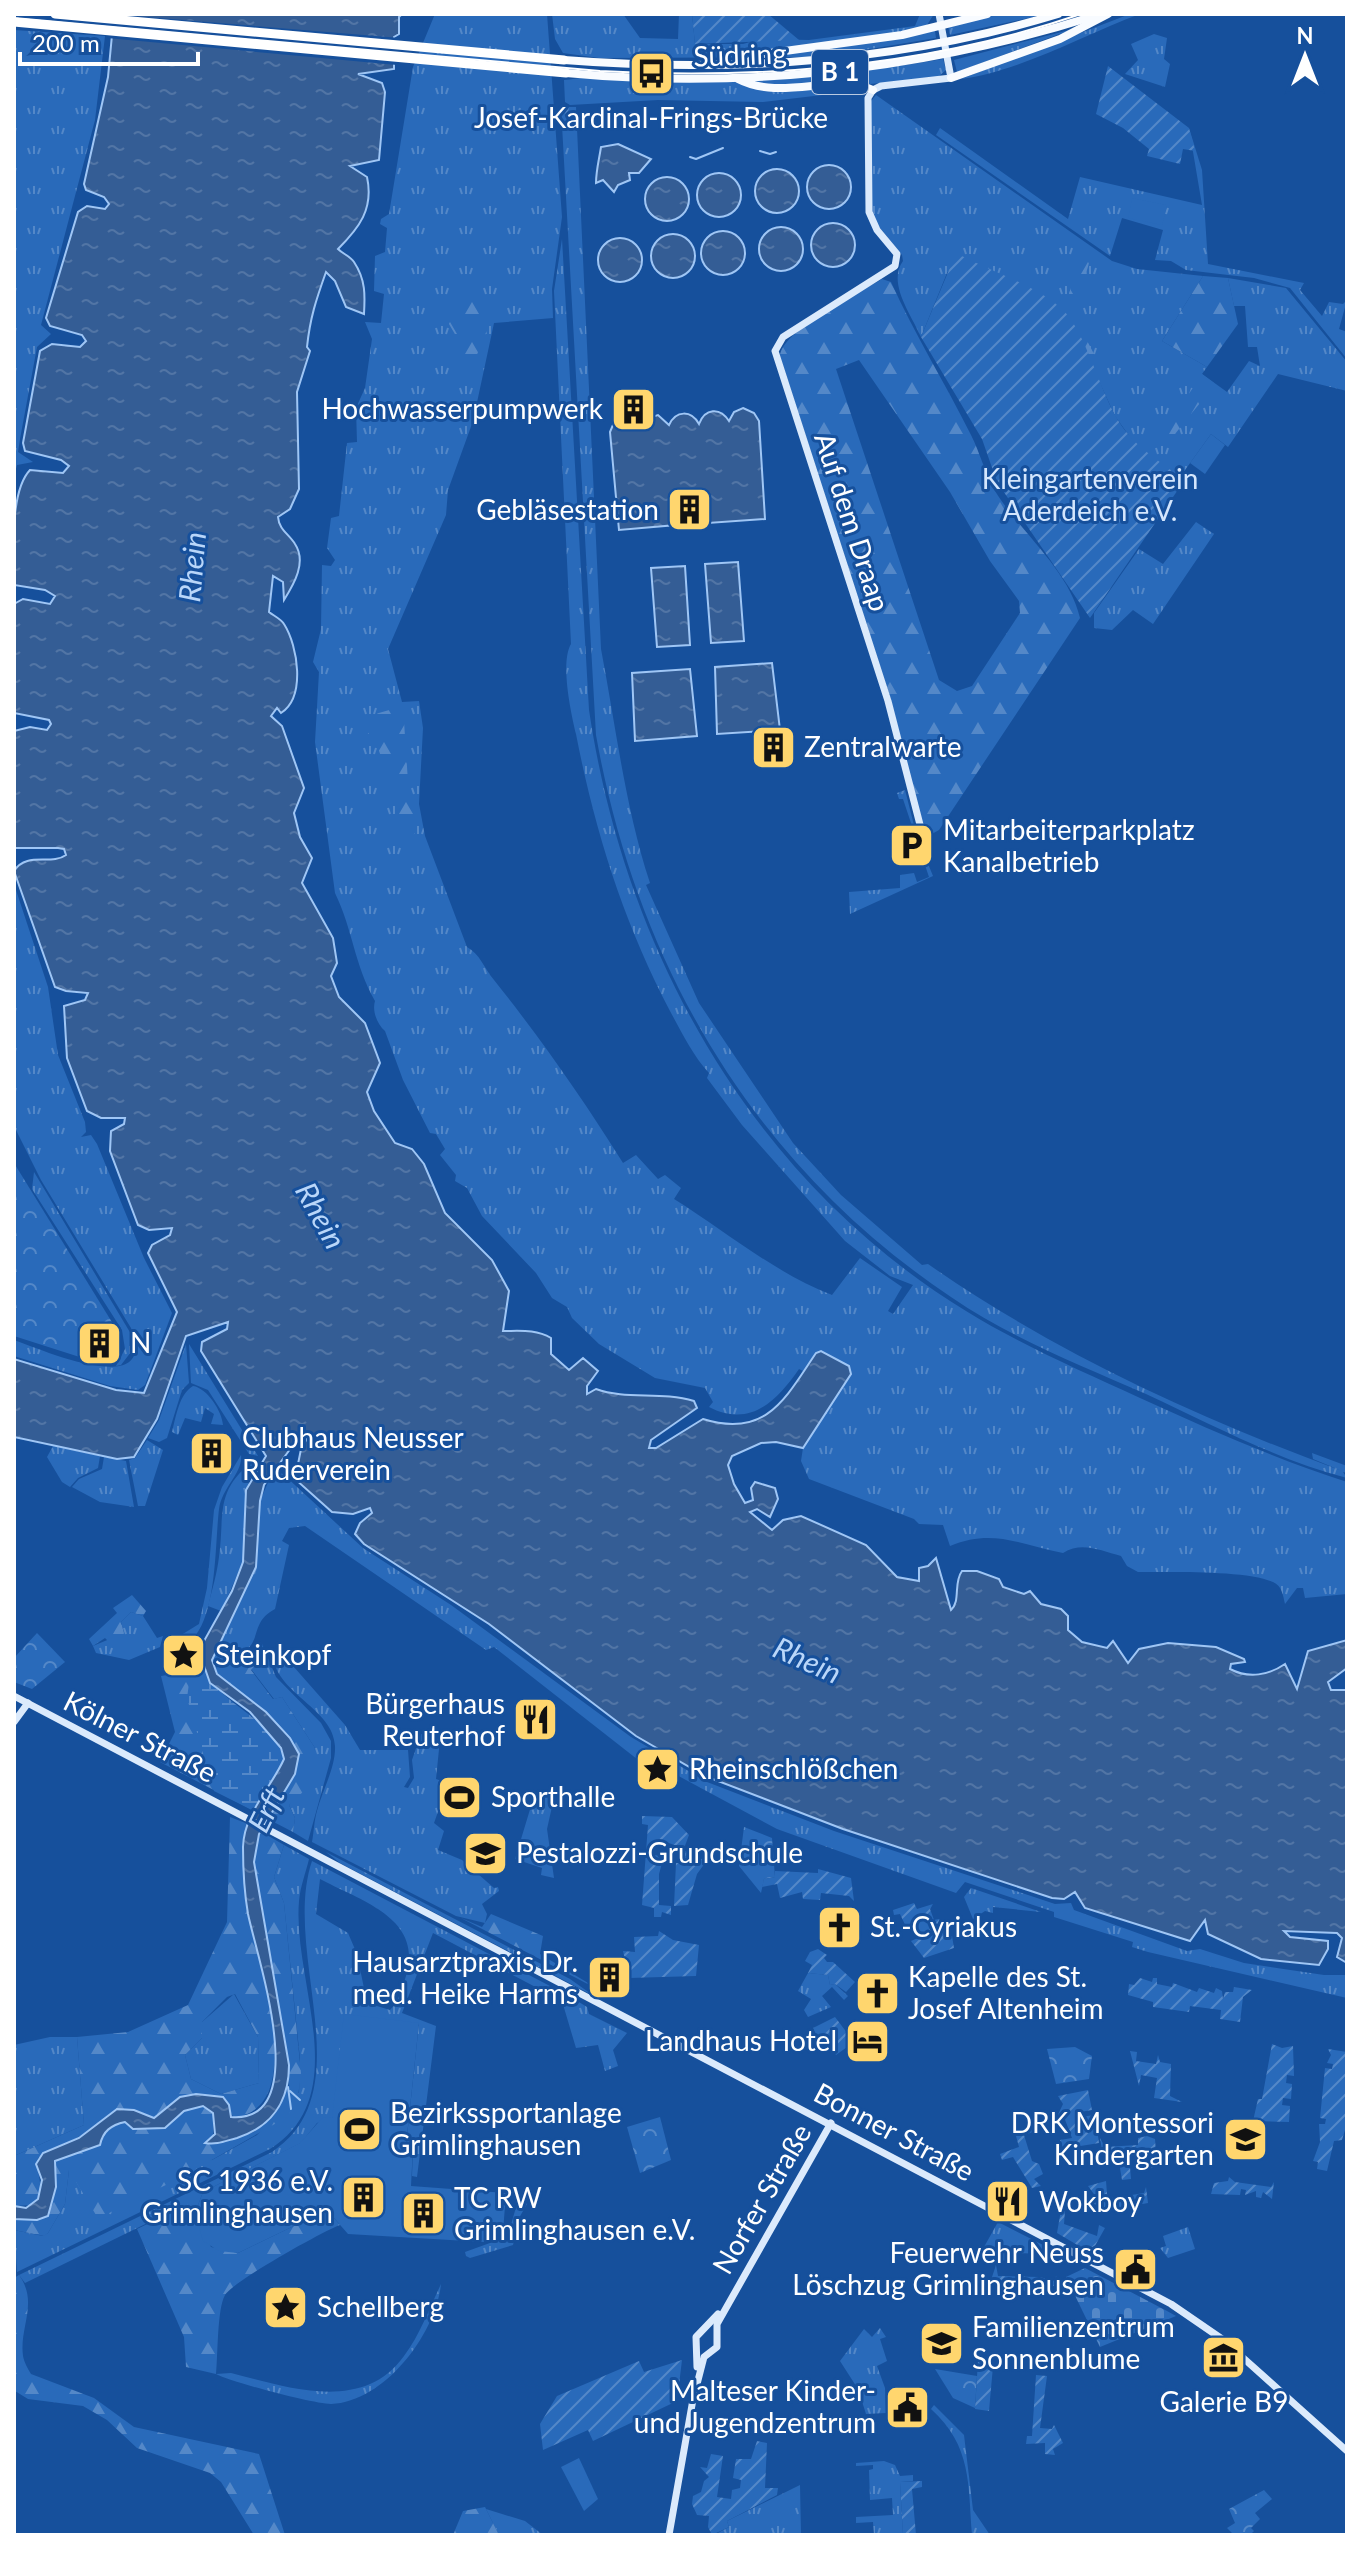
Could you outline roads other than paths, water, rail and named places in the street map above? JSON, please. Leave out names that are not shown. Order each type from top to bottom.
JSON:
[{"type":"highway","name":"B 1","points":[[55,14],[564,60]]},
{"type":"highway","name":"B 1","points":[[14,22],[566,73]]},
{"type":"main road","points":[[739,66],[763,54],[902,35],[940,19],[987,14]]},
{"type":"main road","name":"Südring","points":[[564,60],[739,66],[849,58],[944,43],[1058,14]]},
{"type":"main road","name":"Südring","points":[[566,73],[737,79],[821,74],[947,55],[1101,14]]},
{"type":"main road","points":[[737,79],[764,89],[855,85],[873,90],[888,85],[951,78],[1060,39],[1108,14]]},
{"type":"main road","points":[[940,19],[951,78]]},
{"type":"main road","name":"Auf dem Draap","points":[[873,90],[868,105],[868,204],[877,230],[898,256],[890,271],[783,337],[776,346],[775,354],[888,701],[925,844]]},
{"type":"main road","name":"Kölner Straße","points":[[14,1696],[266,1827]]},
{"type":"main road","points":[[14,1722],[28,1703]]},
{"type":"main road","name":"Bonner Straße","points":[[266,1827],[831,2123],[1190,2316],[1222,2339],[1347,2451]]},
{"type":"main road","name":"Norfer Straße","points":[[703,2352],[717,2347],[715,2335],[731,2297],[831,2123]]},
{"type":"main road","name":"Norfer Straße","points":[[669,2535],[703,2352],[696,2337],[706,2330],[731,2297]]},
{"type":"main road","points":[[706,2330],[715,2335]]},
{"type":"water","points":[[114,14],[402,14],[399,17],[399,34],[394,37],[394,69],[358,74],[382,83],[385,92],[379,160],[350,166],[367,177],[366,208],[358,225],[338,249],[352,260],[361,275],[364,314],[346,307],[335,281],[326,272],[316,300],[307,347],[310,351],[297,392],[299,489],[290,509],[278,517],[300,558],[295,580],[284,600],[283,582],[273,576],[269,612],[283,622],[289,633],[296,658],[297,684],[289,705],[281,713],[277,708],[271,716],[282,726],[304,788],[294,813],[300,837],[312,858],[302,883],[333,938],[337,963],[331,976],[339,997],[365,1023],[380,1063],[367,1092],[374,1111],[395,1143],[412,1149],[424,1164],[445,1213],[492,1260],[509,1291],[503,1331],[534,1332],[551,1338],[551,1354],[569,1370],[583,1358],[598,1371],[587,1386],[587,1394],[596,1389],[694,1401],[697,1408],[651,1440],[649,1448],[656,1448],[703,1419],[725,1424],[759,1419],[784,1398],[816,1353],[821,1351],[849,1366],[851,1374],[803,1448],[776,1442],[761,1443],[732,1456],[728,1465],[734,1484],[745,1503],[753,1500],[751,1488],[755,1482],[775,1488],[778,1499],[770,1517],[757,1509],[750,1512],[772,1530],[783,1520],[801,1516],[866,1545],[897,1577],[919,1581],[919,1568],[928,1566],[936,1558],[951,1610],[956,1602],[962,1571],[977,1571],[999,1579],[1003,1587],[1024,1594],[1030,1591],[1041,1604],[1061,1609],[1068,1616],[1068,1630],[1082,1642],[1107,1648],[1113,1641],[1128,1663],[1139,1649],[1168,1643],[1216,1647],[1244,1659],[1245,1662],[1231,1664],[1230,1669],[1244,1674],[1266,1673],[1285,1664],[1297,1689],[1308,1651],[1347,1640],[1347,1668],[1328,1682],[1331,1690],[1347,1690],[1347,1963],[1337,1957],[1342,1938],[1337,1933],[1284,1931],[1290,1937],[1328,1941],[1328,1949],[1319,1965],[1261,1959],[1208,1934],[1205,1920],[1190,1941],[1085,1908],[1075,1892],[1064,1899],[1052,1898],[843,1829],[705,1776],[636,1736],[489,1624],[364,1544],[355,1534],[360,1523],[372,1513],[370,1508],[353,1514],[332,1512],[295,1479],[301,1449],[308,1437],[304,1430],[264,1485],[260,1501],[256,1567],[212,1660],[217,1674],[266,1712],[290,1738],[299,1754],[295,1774],[259,1834],[254,1862],[289,2065],[282,2101],[259,2127],[221,2142],[205,2143],[215,2134],[213,2113],[203,2106],[184,2111],[165,2128],[133,2129],[125,2122],[116,2125],[108,2129],[100,2145],[55,2161],[56,2187],[48,2216],[37,2220],[14,2219],[14,2206],[26,2208],[38,2199],[42,2180],[36,2164],[43,2153],[79,2138],[117,2109],[134,2110],[154,2118],[180,2097],[196,2094],[223,2097],[229,2105],[231,2117],[256,2112],[270,2094],[275,2066],[268,1998],[248,1914],[243,1847],[253,1812],[284,1759],[281,1748],[250,1712],[210,1683],[201,1657],[204,1641],[232,1591],[243,1562],[246,1490],[266,1456],[201,1351],[202,1342],[227,1329],[228,1322],[186,1336],[157,1419],[134,1457],[117,1459],[14,1437],[14,1359],[116,1390],[144,1393],[177,1312],[148,1253],[152,1245],[170,1235],[172,1228],[149,1230],[138,1225],[110,1151],[111,1131],[124,1124],[125,1118],[101,1118],[87,1111],[67,1058],[64,1006],[85,1000],[88,993],[55,987],[14,871],[19,865],[32,860],[66,855],[64,849],[58,848],[14,848],[14,731],[30,727],[47,730],[51,724],[49,720],[14,713],[14,604],[23,599],[50,604],[55,596],[45,590],[14,585],[14,525],[19,493],[30,470],[63,473],[69,466],[61,460],[25,451],[23,443],[40,351],[52,344],[80,347],[86,341],[82,335],[50,326],[46,318],[78,212],[87,206],[105,209],[109,204],[104,197],[86,190],[84,184],[108,77]]},
{"type":"water","points":[[618,144],[651,159],[639,173],[629,173],[630,180],[618,185],[614,192],[603,180],[596,183],[596,179],[601,147]]},
{"type":"water","points":[[829,165],[844,172],[851,187],[844,202],[829,209],[814,202],[807,187],[814,172]]},
{"type":"water","points":[[777,169],[792,176],[799,191],[792,206],[777,213],[762,206],[755,191],[762,176]]},
{"type":"water","points":[[719,173],[734,180],[741,195],[734,210],[719,217],[704,210],[697,195],[704,180]]},
{"type":"water","points":[[667,177],[682,184],[689,199],[682,214],[667,221],[652,214],[645,199],[652,184]]},
{"type":"water","points":[[833,223],[848,230],[855,245],[848,260],[833,267],[818,260],[811,245],[818,230]]},
{"type":"water","points":[[781,227],[796,234],[803,249],[796,264],[781,271],[766,264],[759,249],[766,234]]},
{"type":"water","points":[[723,231],[739,237],[745,253],[739,269],[723,275],[707,269],[701,253],[707,237]]},
{"type":"water","points":[[673,234],[688,241],[695,256],[688,271],[673,278],[658,271],[651,256],[658,241]]},
{"type":"water","points":[[620,238],[635,245],[642,260],[635,275],[620,282],[605,275],[598,260],[605,245]]},
{"type":"water","points":[[743,408],[754,413],[759,421],[765,519],[708,523],[704,495],[675,497],[676,525],[619,530],[610,432],[615,420],[629,417],[640,428],[645,419],[658,415],[669,425],[679,414],[688,414],[699,424],[709,412],[721,413],[729,421],[734,412]]},
{"type":"water","points":[[738,562],[744,641],[711,643],[705,564]]},
{"type":"water","points":[[685,566],[690,645],[657,647],[651,568]]},
{"type":"water","points":[[772,663],[780,730],[717,734],[715,667]]},
{"type":"water","points":[[690,669],[697,736],[635,741],[632,673]]},
{"type":"waterway","points":[[690,157],[696,159],[723,148]]},
{"type":"waterway","points":[[760,151],[776,152]]},
{"type":"waterway","points":[[288,2087],[291,2109]]},
{"type":"waterway","points":[[290,2091],[300,2100]]},
{"type":"tram line","points":[[14,18],[600,71],[722,73],[844,66],[904,58],[963,47],[1081,14]]},
{"type":"place","name":"Josef-Kardinal-Frings-Brücke","points":[[651,74]]},
{"type":"place","name":"Hochwasserpumpwerk","points":[[634,409]]},
{"type":"place","name":"Gebläsestation","points":[[690,510]]},
{"type":"place","name":"Zentralwarte","points":[[773,747]]},
{"type":"place","name":"Mitarbeiterparkplatz Kanalbetrieb","points":[[912,846]]},
{"type":"place","name":"N","points":[[99,1343]]},
{"type":"place","name":"Clubhaus Neusser Ruderverein","points":[[211,1454]]},
{"type":"place","name":"Steinkopf","points":[[184,1655]]},
{"type":"place","name":"Bürgerhaus Reuterhof","points":[[536,1720]]},
{"type":"place","name":"Rheinschlößchen","points":[[658,1769]]},
{"type":"place","name":"Sporthalle","points":[[460,1797]]},
{"type":"place","name":"Pestalozzi-Grundschule","points":[[485,1853]]},
{"type":"place","name":"St.-Cyriakus","points":[[839,1927]]},
{"type":"place","name":"Hausarztpraxis Dr. med. Heike Harms","points":[[609,1978]]},
{"type":"place","name":"Kapelle des St. Josef Altenheim","points":[[877,1993]]},
{"type":"place","name":"Landhaus Hotel","points":[[868,2041]]},
{"type":"place","name":"Bezirkssportanlage Grimlinghausen","points":[[359,2129]]},
{"type":"place","name":"DRK Montessori Kindergarten","points":[[1245,2139]]},
{"type":"place","name":"SC 1936 e.V. Grimlinghausen","points":[[364,2197]]},
{"type":"place","name":"Wokboy","points":[[1008,2202]]},
{"type":"place","name":"TC RW Grimlinghausen e.V.","points":[[423,2214]]},
{"type":"place","name":"Feuerwehr Neuss Löschzug Grimlinghausen","points":[[1135,2269]]},
{"type":"place","name":"Schellberg","points":[[286,2307]]},
{"type":"place","name":"Familienzentrum Sonnenblume","points":[[941,2343]]},
{"type":"place","name":"Galerie B9","points":[[1224,2357]]},
{"type":"place","name":"Malteser Kinder- und Jugendzentrum","points":[[907,2407]]},
{"type":"park label","name":"Kleingartenverein Aderdeich e.V.","points":[[1090,495]]},
{"type":"water label","name":"Rhein","points":[[193,567]]},
{"type":"water label","name":"Rhein","points":[[320,1216]]},
{"type":"water label","name":"Rhein","points":[[807,1661]]},
{"type":"water label","name":"Erft","points":[[267,1810]]}]
